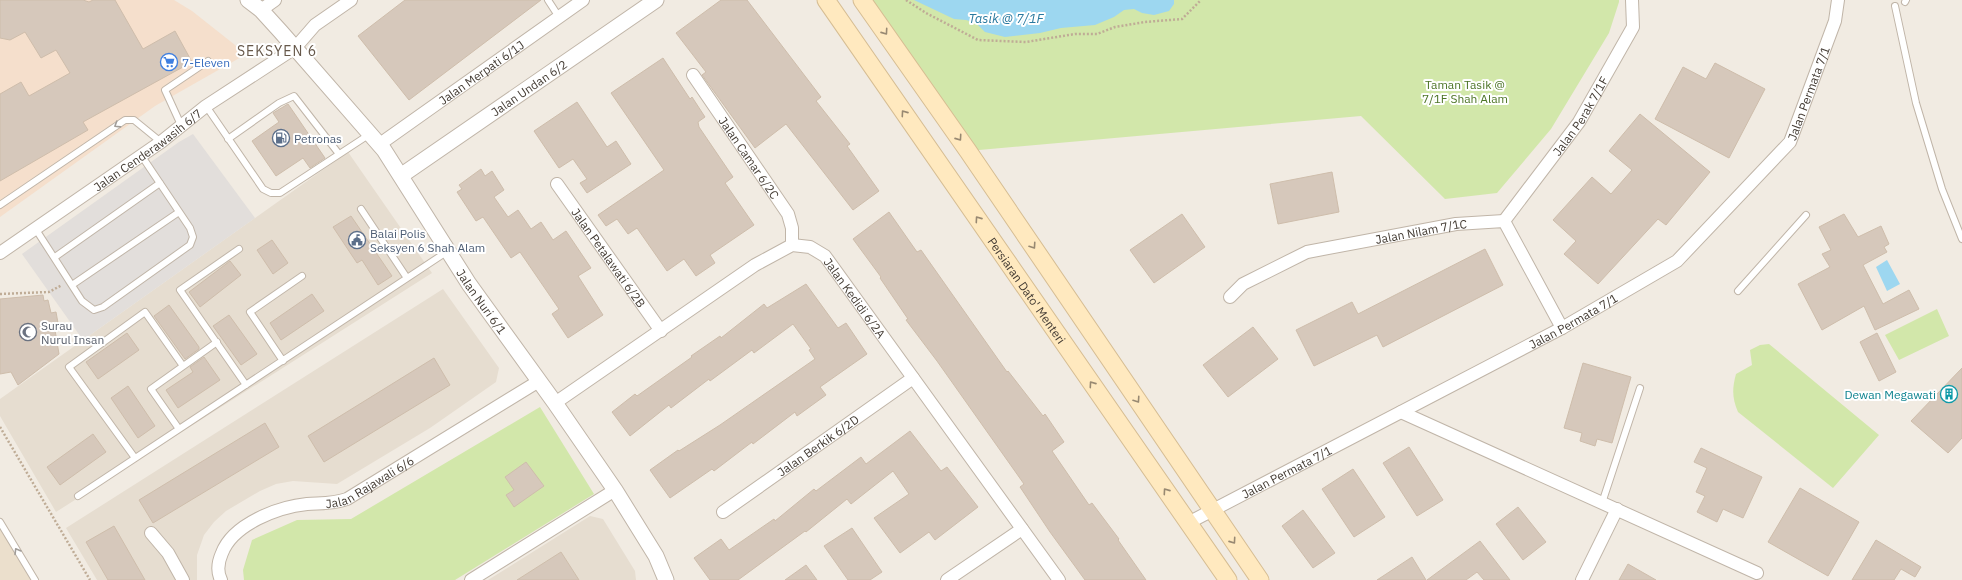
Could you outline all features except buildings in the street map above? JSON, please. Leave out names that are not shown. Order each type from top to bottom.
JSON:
[{"type":"main road","name":"Persiaran Dato' Menteri","points":[[826,0],[1228,580]]},
{"type":"main road","points":[[862,0],[968,151],[1260,580]]},
{"type":"street","name":"Jalan Nuri 6/1","points":[[248,0],[261,10],[375,138],[402,175],[448,251],[615,490],[656,556],[666,580]]},
{"type":"street","points":[[261,10],[275,0]]},
{"type":"street","name":"Jalan Cenderawasih 6/7","points":[[0,253],[161,142],[206,106],[295,48],[315,25],[351,0]]},
{"type":"street","name":"Jalan Merpati 6/1J","points":[[375,138],[559,17],[582,0]]},
{"type":"street","name":"Jalan Undan 6/2","points":[[402,175],[656,0]]},
{"type":"street","name":"Jalan Perak 7/1F","points":[[1504,221],[1579,122],[1633,27],[1632,0]]},
{"type":"street","name":"Jalan Permata 7/1","points":[[1188,523],[1211,509],[1562,328],[1677,261],[1790,142],[1835,21],[1838,0]]},
{"type":"street","name":"Jalan Camar 6/2C","points":[[693,75],[788,214],[792,228],[792,245]]},
{"type":"street","name":"Jalan Petalawati 6/2B","points":[[558,184],[661,331]]},
{"type":"street","points":[[1504,221],[1562,328]]},
{"type":"street","name":"Jalan Nilam 7/1C","points":[[1230,297],[1243,284],[1307,252],[1456,224],[1504,221]]},
{"type":"street","points":[[555,403],[755,265],[792,245]]},
{"type":"street","name":"Jalan Kedidi 6/2A","points":[[792,245],[810,247],[825,256],[1059,580]]},
{"type":"street","name":"Jalan Berkik 6/2D","points":[[723,512],[913,378]]},
{"type":"street","name":"Jalan Rajawali 6/6","points":[[221,580],[218,575],[220,559],[225,545],[235,535],[258,518],[283,508],[307,504],[337,503],[346,499],[539,382]]},
{"type":"street","points":[[1401,412],[1757,573]]},
{"type":"street","points":[[471,580],[615,490]]},
{"type":"street","points":[[1582,580],[1617,509]]},
{"type":"street","points":[[947,580],[1022,529]]},
{"type":"street","points":[[151,533],[168,553],[183,580]]},
{"type":"lane","points":[[548,0],[559,17]]},
{"type":"lane","points":[[1895,6],[1916,103],[1942,189],[1962,239]]},
{"type":"lane","points":[[181,125],[165,90],[208,62]]},
{"type":"lane","points":[[228,139],[279,103],[294,96],[339,154]]},
{"type":"lane","points":[[206,106],[263,189],[271,193],[280,193],[339,154],[375,138]]},
{"type":"lane","points":[[0,205],[125,120],[134,120],[161,142]]},
{"type":"lane","points":[[35,228],[87,306],[94,310],[103,307],[190,245],[192,236],[190,228],[141,155]]},
{"type":"lane","points":[[55,257],[160,183]]},
{"type":"lane","points":[[361,209],[407,278]]},
{"type":"lane","points":[[71,283],[179,212]]},
{"type":"lane","points":[[1738,291],[1806,215]]},
{"type":"lane","points":[[239,249],[180,290],[246,384]]},
{"type":"lane","points":[[78,496],[448,251]]},
{"type":"lane","points":[[283,361],[250,312],[302,276]]},
{"type":"lane","points":[[135,458],[69,366],[145,312],[183,366]]},
{"type":"lane","points":[[179,429],[151,389],[217,342]]},
{"type":"lane","points":[[1602,503],[1640,388]]},
{"type":"lane","points":[[0,522],[35,580]]},
{"type":"path","points":[[906,0],[926,13],[978,40],[1026,42],[1075,34],[1097,34],[1115,27],[1145,22],[1182,20],[1201,0]]},
{"type":"path","points":[[0,294],[49,292],[71,283]]},
{"type":"path","points":[[0,427],[90,580]]},
{"type":"shaded area","points":[[0,0],[174,0],[192,11],[235,45],[243,56],[155,106],[0,217]]},
{"type":"shaded area","points":[[193,134],[255,218],[83,340],[22,254],[179,142]]},
{"type":"shaded area","points":[[348,152],[432,273],[56,512],[0,416],[0,399]]},
{"type":"shaded area","points":[[443,289],[499,368],[496,382],[430,428],[337,484],[293,481],[276,484],[260,491],[226,511],[214,522],[204,535],[197,555],[197,580],[97,580],[66,528]]},
{"type":"shaded area","points":[[590,516],[603,519],[635,571],[636,580],[488,580]]},
{"type":"shaded area","points":[[0,519],[36,580],[0,580]]},
{"type":"green space","name":"Taman Tasik @ 7/1F Shah Alam","points":[[865,0],[1619,0],[1619,2],[1609,33],[1551,129],[1497,193],[1445,199],[1361,116],[968,151]]},
{"type":"green space","points":[[1937,309],[1949,336],[1899,360],[1885,335]]},
{"type":"green space","points":[[1769,344],[1879,435],[1833,488],[1738,412],[1733,393],[1736,374],[1752,365],[1750,350],[1760,345]]},
{"type":"green space","points":[[540,407],[594,494],[455,580],[244,580],[243,570],[252,540],[297,520],[351,519]]},
{"type":"water","name":"Tasik @ 7/1F","points":[[914,0],[1174,0],[1174,4],[1169,11],[1154,15],[1142,13],[1134,9],[1124,10],[1114,17],[1095,25],[1061,28],[1040,33],[1005,37],[985,32],[976,23],[954,19]]},
{"type":"water","points":[[1887,260],[1900,284],[1887,291],[1876,267]]},
{"type":"place","name":"7-Eleven","points":[[169,62]]},
{"type":"place","name":"Petronas","points":[[281,138]]},
{"type":"place","name":"Balai Polis Seksyen 6 Shah Alam","points":[[357,240]]},
{"type":"place","name":"Surau Nurul Insan","points":[[28,332]]},
{"type":"place","name":"Dewan Megawati","points":[[1949,394]]},
{"type":"district","name":"SEKSYEN 6","points":[[277,51]]}]
